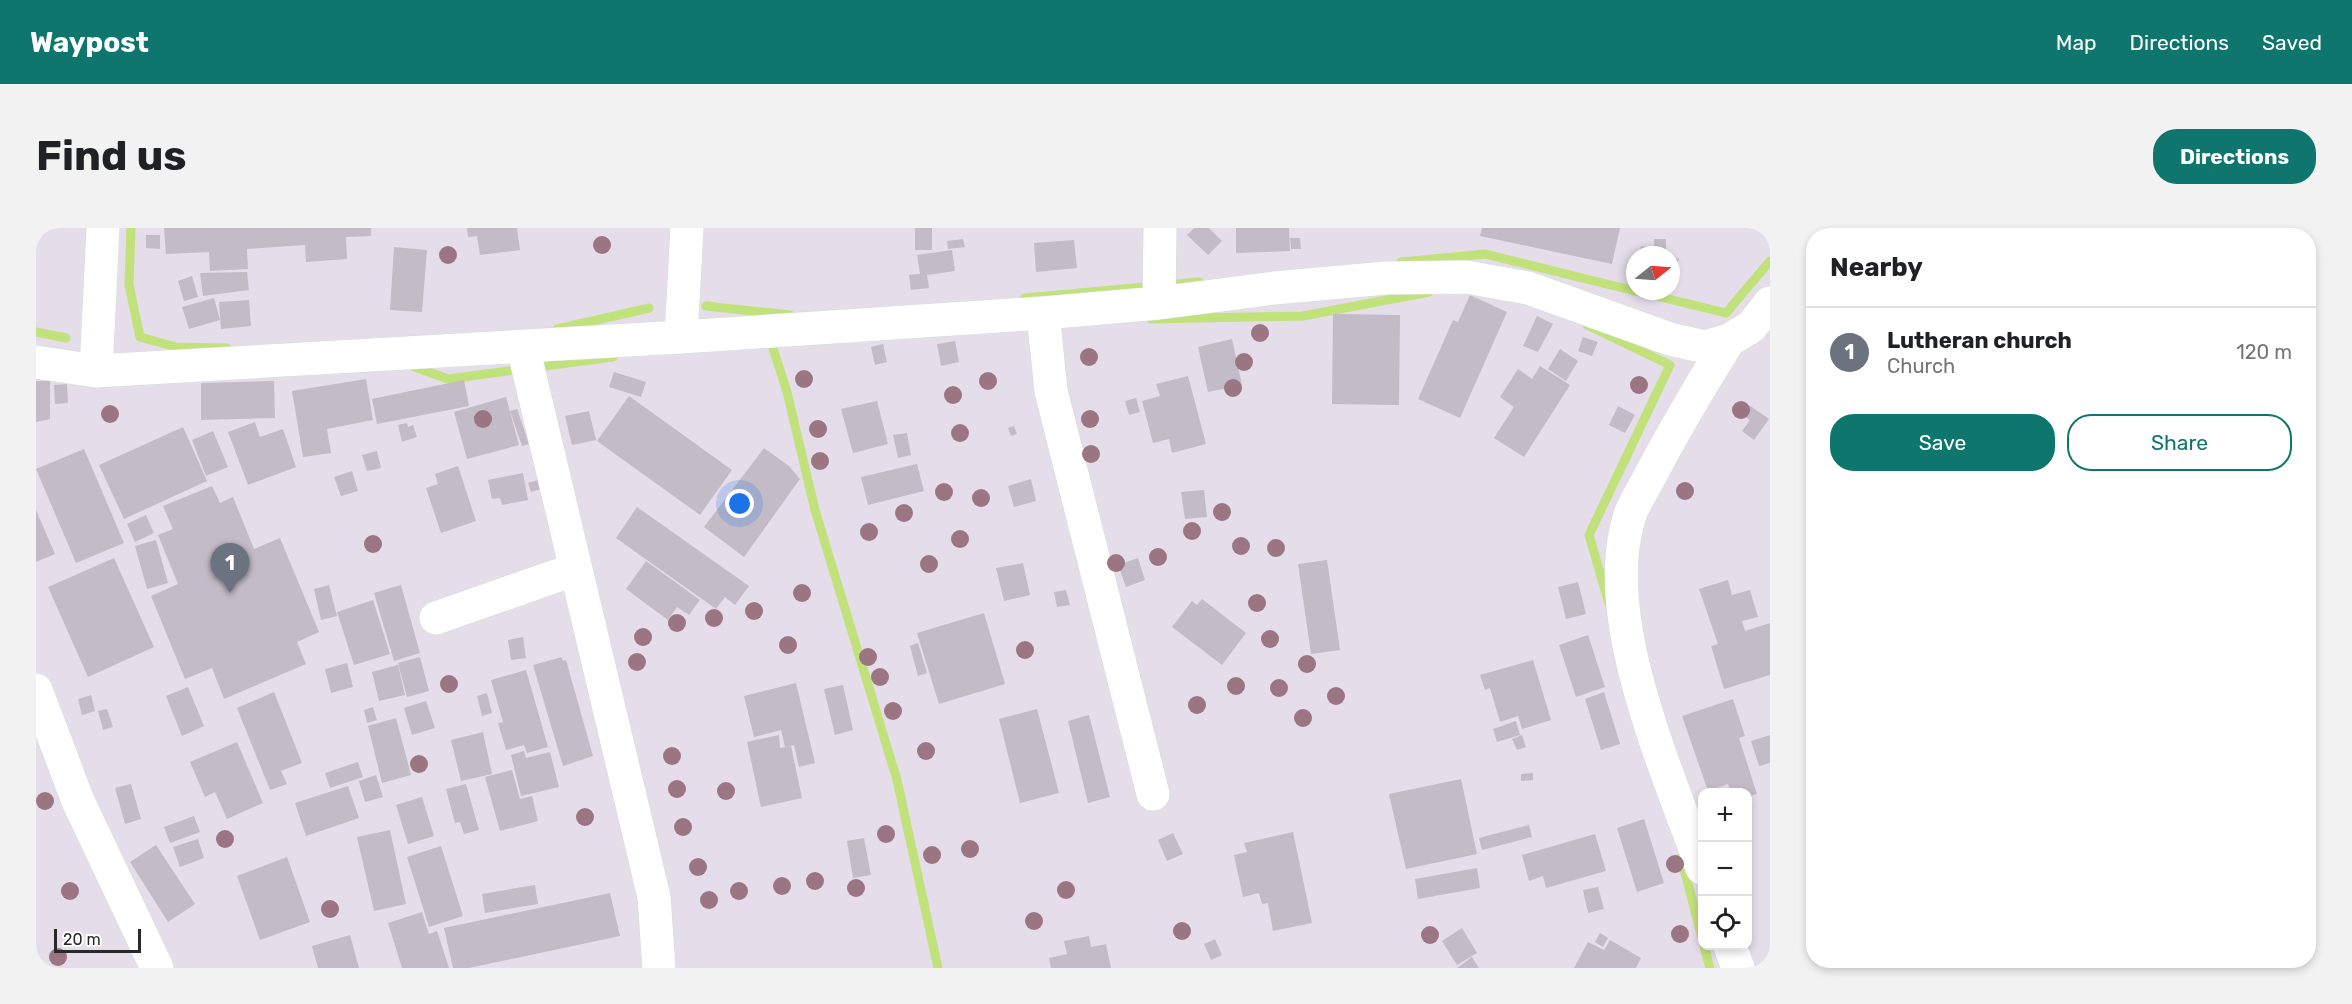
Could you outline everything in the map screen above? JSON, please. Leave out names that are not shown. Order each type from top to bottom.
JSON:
[{"type":"street","points":[[96,370],[104,228]]},
{"type":"street","points":[[681,337],[687,228]]},
{"type":"street","points":[[1159,303],[1160,228]]},
{"type":"street","points":[[36,362],[96,370],[523,347],[1043,313],[1159,303],[1274,288],[1386,278],[1466,276],[1528,288],[1670,339],[1705,347],[1729,340],[1751,327],[1770,303]]},
{"type":"street","points":[[1043,313],[1051,392],[1153,794]]},
{"type":"street","points":[[1698,857],[1644,703],[1622,611],[1622,556],[1629,517],[1669,439],[1729,340]]},
{"type":"street","points":[[523,347],[654,897],[659,968]]},
{"type":"street","points":[[436,618],[576,569]]},
{"type":"street","points":[[36,690],[78,801],[157,968]]},
{"type":"street","points":[[1732,950],[1738,968]]},
{"type":"building","points":[[164,228],[371,228],[371,236],[346,237],[347,259],[306,262],[305,245],[247,249],[248,269],[210,271],[209,252],[166,254]]},
{"type":"building","points":[[467,228],[517,228],[520,250],[480,255],[477,236],[468,237]]},
{"type":"building","points":[[915,228],[932,228],[932,250],[915,250]]},
{"type":"building","points":[[1194,228],[1209,228],[1222,241],[1208,255],[1187,235]]},
{"type":"building","points":[[1236,228],[1289,228],[1290,251],[1236,253]]},
{"type":"building","points":[[1482,228],[1620,228],[1612,264],[1480,236]]},
{"type":"building","points":[[146,235],[160,235],[160,249],[146,248]]},
{"type":"building","points":[[1290,238],[1300,238],[1301,249],[1291,249]]},
{"type":"building","points":[[963,239],[965,247],[948,249],[947,241]]},
{"type":"building","points":[[1654,239],[1666,239],[1666,246],[1654,246]]},
{"type":"building","points":[[1074,240],[1077,268],[1036,272],[1034,243]]},
{"type":"building","points":[[394,247],[427,250],[422,312],[390,310]]},
{"type":"building","points":[[952,250],[955,271],[927,275],[929,288],[911,290],[909,275],[920,274],[917,255]]},
{"type":"building","points":[[247,272],[249,290],[203,296],[200,273]]},
{"type":"building","points":[[192,276],[198,297],[184,301],[178,281]]},
{"type":"building","points":[[1470,295],[1507,312],[1460,418],[1418,399],[1453,320],[1458,322]]},
{"type":"building","points":[[214,298],[220,320],[189,329],[182,307]]},
{"type":"building","points":[[249,300],[251,326],[221,329],[219,302]]},
{"type":"building","points":[[1333,314],[1400,315],[1399,405],[1332,404]]},
{"type":"building","points":[[1537,316],[1553,324],[1538,352],[1523,346]]},
{"type":"building","points":[[1583,337],[1598,342],[1592,356],[1578,351]]},
{"type":"building","points":[[1232,339],[1242,385],[1208,392],[1198,347]]},
{"type":"building","points":[[955,341],[959,362],[941,366],[937,344]]},
{"type":"building","points":[[883,344],[887,362],[875,365],[871,347]]},
{"type":"building","points":[[1560,349],[1578,361],[1566,381],[1548,369]]},
{"type":"building","points":[[1540,366],[1570,385],[1524,457],[1494,438],[1514,407],[1500,397],[1518,369],[1532,379]]},
{"type":"building","points":[[614,372],[646,382],[641,397],[609,387]]},
{"type":"building","points":[[1188,376],[1206,444],[1172,453],[1169,439],[1153,443],[1142,401],[1160,396],[1156,384]]},
{"type":"building","points":[[366,379],[373,420],[327,429],[331,453],[303,457],[292,391]]},
{"type":"building","points":[[464,380],[469,406],[377,424],[372,399]]},
{"type":"building","points":[[36,381],[50,381],[50,419],[36,422]]},
{"type":"building","points":[[274,381],[275,418],[201,420],[201,383]]},
{"type":"building","points":[[67,384],[68,403],[55,404],[54,385]]},
{"type":"building","points":[[629,396],[732,470],[700,515],[597,441]]},
{"type":"building","points":[[506,397],[519,445],[467,459],[454,412]]},
{"type":"building","points":[[1136,398],[1140,412],[1129,415],[1125,401]]},
{"type":"building","points":[[877,401],[888,444],[853,453],[841,409]]},
{"type":"building","points":[[1749,405],[1769,419],[1754,440],[1742,431],[1750,420],[1742,415]]},
{"type":"building","points":[[1618,406],[1635,415],[1625,433],[1609,425]]},
{"type":"building","points":[[517,409],[529,444],[522,446],[510,411]]},
{"type":"building","points":[[589,411],[596,440],[572,445],[565,416]]},
{"type":"building","points":[[255,422],[260,437],[283,429],[296,467],[248,485],[228,432]]},
{"type":"building","points":[[407,423],[408,427],[413,425],[417,437],[402,442],[398,425]]},
{"type":"building","points":[[1014,426],[1017,434],[1011,436],[1008,428]]},
{"type":"building","points":[[183,427],[207,481],[124,519],[99,465]]},
{"type":"building","points":[[213,431],[228,467],[206,476],[192,440]]},
{"type":"building","points":[[907,433],[911,455],[898,458],[893,435]]},
{"type":"building","points":[[764,448],[789,466],[800,479],[744,557],[704,527]]},
{"type":"building","points":[[84,449],[124,543],[76,563],[36,469]]},
{"type":"building","points":[[377,451],[381,468],[367,471],[362,455]]},
{"type":"building","points":[[917,464],[924,491],[868,505],[861,477]]},
{"type":"building","points":[[458,466],[476,521],[441,533],[426,488],[438,484],[435,474]]},
{"type":"building","points":[[352,471],[358,491],[341,496],[334,477]]},
{"type":"building","points":[[523,473],[528,500],[502,505],[500,498],[492,499],[488,480]]},
{"type":"building","points":[[1031,479],[1036,501],[1014,507],[1008,486]]},
{"type":"building","points":[[538,480],[541,489],[531,492],[528,483]]},
{"type":"building","points":[[212,486],[220,503],[233,497],[254,549],[280,538],[319,632],[297,642],[306,664],[224,699],[212,668],[185,679],[151,596],[178,584],[158,535],[173,529],[163,506]]},
{"type":"building","points":[[1204,490],[1207,517],[1185,519],[1181,492]]},
{"type":"building","points":[[637,507],[749,586],[735,605],[725,597],[716,609],[616,538]]},
{"type":"building","points":[[36,510],[55,554],[36,562]]},
{"type":"building","points":[[146,515],[154,533],[135,542],[127,524]]},
{"type":"building","points":[[156,540],[168,583],[147,589],[135,546]]},
{"type":"building","points":[[114,558],[154,647],[88,677],[48,587]]},
{"type":"building","points":[[1138,558],[1145,580],[1126,587],[1118,565]]},
{"type":"building","points":[[1327,560],[1340,650],[1311,654],[1298,564]]},
{"type":"building","points":[[646,561],[700,600],[689,615],[677,607],[668,620],[626,589]]},
{"type":"building","points":[[1023,563],[1030,595],[1004,601],[996,568]]},
{"type":"building","points":[[1728,580],[1732,595],[1750,590],[1758,617],[1742,621],[1745,631],[1770,623],[1770,675],[1724,689],[1711,646],[1718,644],[1699,589]]},
{"type":"building","points":[[1578,582],[1586,614],[1566,619],[1558,587]]},
{"type":"building","points":[[329,585],[337,616],[321,620],[314,589]]},
{"type":"building","points":[[401,585],[420,653],[394,661],[374,593]]},
{"type":"building","points":[[1066,590],[1070,605],[1057,607],[1054,592]]},
{"type":"building","points":[[1202,599],[1246,633],[1222,665],[1172,627],[1192,601],[1197,605]]},
{"type":"building","points":[[373,600],[390,654],[354,665],[337,612]]},
{"type":"building","points":[[984,613],[1005,684],[939,704],[917,633]]},
{"type":"building","points":[[1588,635],[1605,687],[1576,697],[1559,645]]},
{"type":"building","points":[[523,637],[526,658],[511,660],[508,640]]},
{"type":"building","points":[[918,643],[927,673],[918,676],[910,646]]},
{"type":"building","points":[[420,657],[429,691],[407,697],[398,663]]},
{"type":"building","points":[[562,657],[563,661],[566,660],[593,756],[563,766],[533,665]]},
{"type":"building","points":[[1533,660],[1551,720],[1522,729],[1518,716],[1500,722],[1490,688],[1485,690],[1480,675]]},
{"type":"building","points":[[347,663],[353,687],[331,693],[325,669]]},
{"type":"building","points":[[398,665],[405,695],[379,701],[372,672]]},
{"type":"building","points":[[526,670],[548,747],[527,753],[524,745],[506,750],[498,723],[503,722],[491,680]]},
{"type":"building","points":[[796,683],[815,763],[799,767],[794,745],[785,747],[781,730],[754,737],[744,696]]},
{"type":"building","points":[[843,685],[853,730],[835,735],[824,689]]},
{"type":"building","points":[[188,687],[204,726],[182,736],[166,696]]},
{"type":"building","points":[[274,692],[302,763],[281,771],[287,784],[270,790],[237,708]]},
{"type":"building","points":[[1604,692],[1620,744],[1601,750],[1585,699]]},
{"type":"building","points":[[487,693],[492,713],[482,716],[477,696]]},
{"type":"building","points":[[91,695],[95,711],[82,715],[78,699]]},
{"type":"building","points":[[1733,699],[1745,736],[1739,738],[1757,794],[1752,796],[1752,788],[1730,788],[1728,784],[1707,788],[1682,716]]},
{"type":"building","points":[[426,701],[435,728],[412,735],[404,708]]},
{"type":"building","points":[[373,707],[377,720],[367,723],[364,710]]},
{"type":"building","points":[[107,709],[113,727],[103,730],[98,711]]},
{"type":"building","points":[[1037,709],[1059,793],[1020,803],[999,719]]},
{"type":"building","points":[[1089,715],[1110,797],[1088,803],[1068,721]]},
{"type":"building","points":[[396,718],[411,775],[382,783],[368,726]]},
{"type":"building","points":[[1516,721],[1520,735],[1497,742],[1493,729]]},
{"type":"building","points":[[483,732],[492,774],[461,781],[451,740]]},
{"type":"building","points":[[779,735],[780,748],[791,746],[802,798],[761,807],[747,742]]},
{"type":"building","points":[[1522,735],[1526,747],[1517,750],[1512,739]]},
{"type":"building","points":[[1770,735],[1770,763],[1759,766],[1751,741]]},
{"type":"building","points":[[237,742],[263,803],[227,819],[215,792],[205,797],[190,762]]},
{"type":"building","points":[[524,751],[526,758],[550,752],[559,787],[521,796],[511,755]]},
{"type":"building","points":[[358,762],[363,777],[330,788],[325,773]]},
{"type":"building","points":[[512,770],[520,799],[532,796],[538,821],[500,831],[485,777]]},
{"type":"building","points":[[1533,773],[1533,780],[1521,781],[1521,774]]},
{"type":"building","points":[[376,775],[383,797],[365,802],[359,781]]},
{"type":"building","points":[[1461,779],[1477,854],[1406,869],[1389,794]]},
{"type":"building","points":[[131,784],[141,819],[125,824],[115,788]]},
{"type":"building","points":[[466,784],[479,830],[464,834],[460,822],[455,823],[446,789]]},
{"type":"building","points":[[348,786],[359,818],[306,836],[295,803]]},
{"type":"building","points":[[422,797],[434,836],[408,844],[396,805]]},
{"type":"building","points":[[194,816],[200,832],[170,843],[164,827]]},
{"type":"building","points":[[1644,819],[1664,883],[1637,892],[1617,828]]},
{"type":"building","points":[[1529,825],[1532,837],[1482,850],[1479,838]]},
{"type":"building","points":[[390,830],[406,904],[374,911],[357,837]]},
{"type":"building","points":[[1293,832],[1312,923],[1273,931],[1268,903],[1262,904],[1259,893],[1243,897],[1234,855],[1247,852],[1244,843]]},
{"type":"building","points":[[1173,833],[1183,854],[1167,861],[1158,840]]},
{"type":"building","points":[[1595,834],[1606,871],[1546,888],[1543,876],[1529,881],[1522,855]]},
{"type":"building","points":[[864,838],[871,875],[853,878],[847,841]]},
{"type":"building","points":[[198,839],[204,858],[180,867],[173,847]]},
{"type":"building","points":[[156,845],[195,904],[168,922],[130,862]]},
{"type":"building","points":[[441,846],[463,916],[429,927],[407,857]]},
{"type":"building","points":[[287,857],[310,922],[260,940],[237,876]]},
{"type":"building","points":[[1477,868],[1480,888],[1418,899],[1415,879]]},
{"type":"building","points":[[535,885],[538,904],[485,913],[482,894]]},
{"type":"building","points":[[1598,887],[1604,909],[1588,913],[1583,890]]},
{"type":"building","points":[[610,893],[620,936],[469,968],[453,968],[444,928]]},
{"type":"building","points":[[422,912],[429,934],[437,931],[449,968],[402,968],[388,923]]},
{"type":"building","points":[[1462,928],[1477,953],[1457,965],[1442,941]]},
{"type":"building","points":[[1600,933],[1608,938],[1603,947],[1595,942]]},
{"type":"building","points":[[350,935],[359,968],[318,968],[312,946]]},
{"type":"building","points":[[1089,936],[1091,947],[1106,944],[1111,968],[1051,968],[1049,958],[1067,954],[1064,941]]},
{"type":"building","points":[[1215,939],[1222,955],[1211,960],[1204,944]]},
{"type":"building","points":[[1610,940],[1641,958],[1636,968],[1574,968],[1588,942],[1604,950]]},
{"type":"building","points":[[1472,957],[1479,968],[1457,968]]},
{"type":"waterway","points":[[131,228],[129,285],[140,337],[176,347],[227,348]]},
{"type":"waterway","points":[[1401,262],[1485,254],[1626,289]]},
{"type":"waterway","points":[[1673,300],[1726,313],[1770,261]]},
{"type":"waterway","points":[[1025,298],[1199,282]]},
{"type":"waterway","points":[[1151,319],[1303,316],[1429,292]]},
{"type":"waterway","points":[[706,306],[790,315]]},
{"type":"waterway","points":[[557,329],[649,308]]},
{"type":"waterway","points":[[1587,325],[1670,365],[1589,535],[1609,604]]},
{"type":"waterway","points":[[36,332],[66,338]]},
{"type":"waterway","points":[[772,345],[787,392],[815,510],[897,780],[938,968]]},
{"type":"waterway","points":[[409,365],[448,379],[613,357]]},
{"type":"waterway","points":[[1681,857],[1698,923]]},
{"type":"waterway","points":[[1705,950],[1710,968]]},
{"type":"place","name":"Lutheran church","points":[[230,593]]}]
